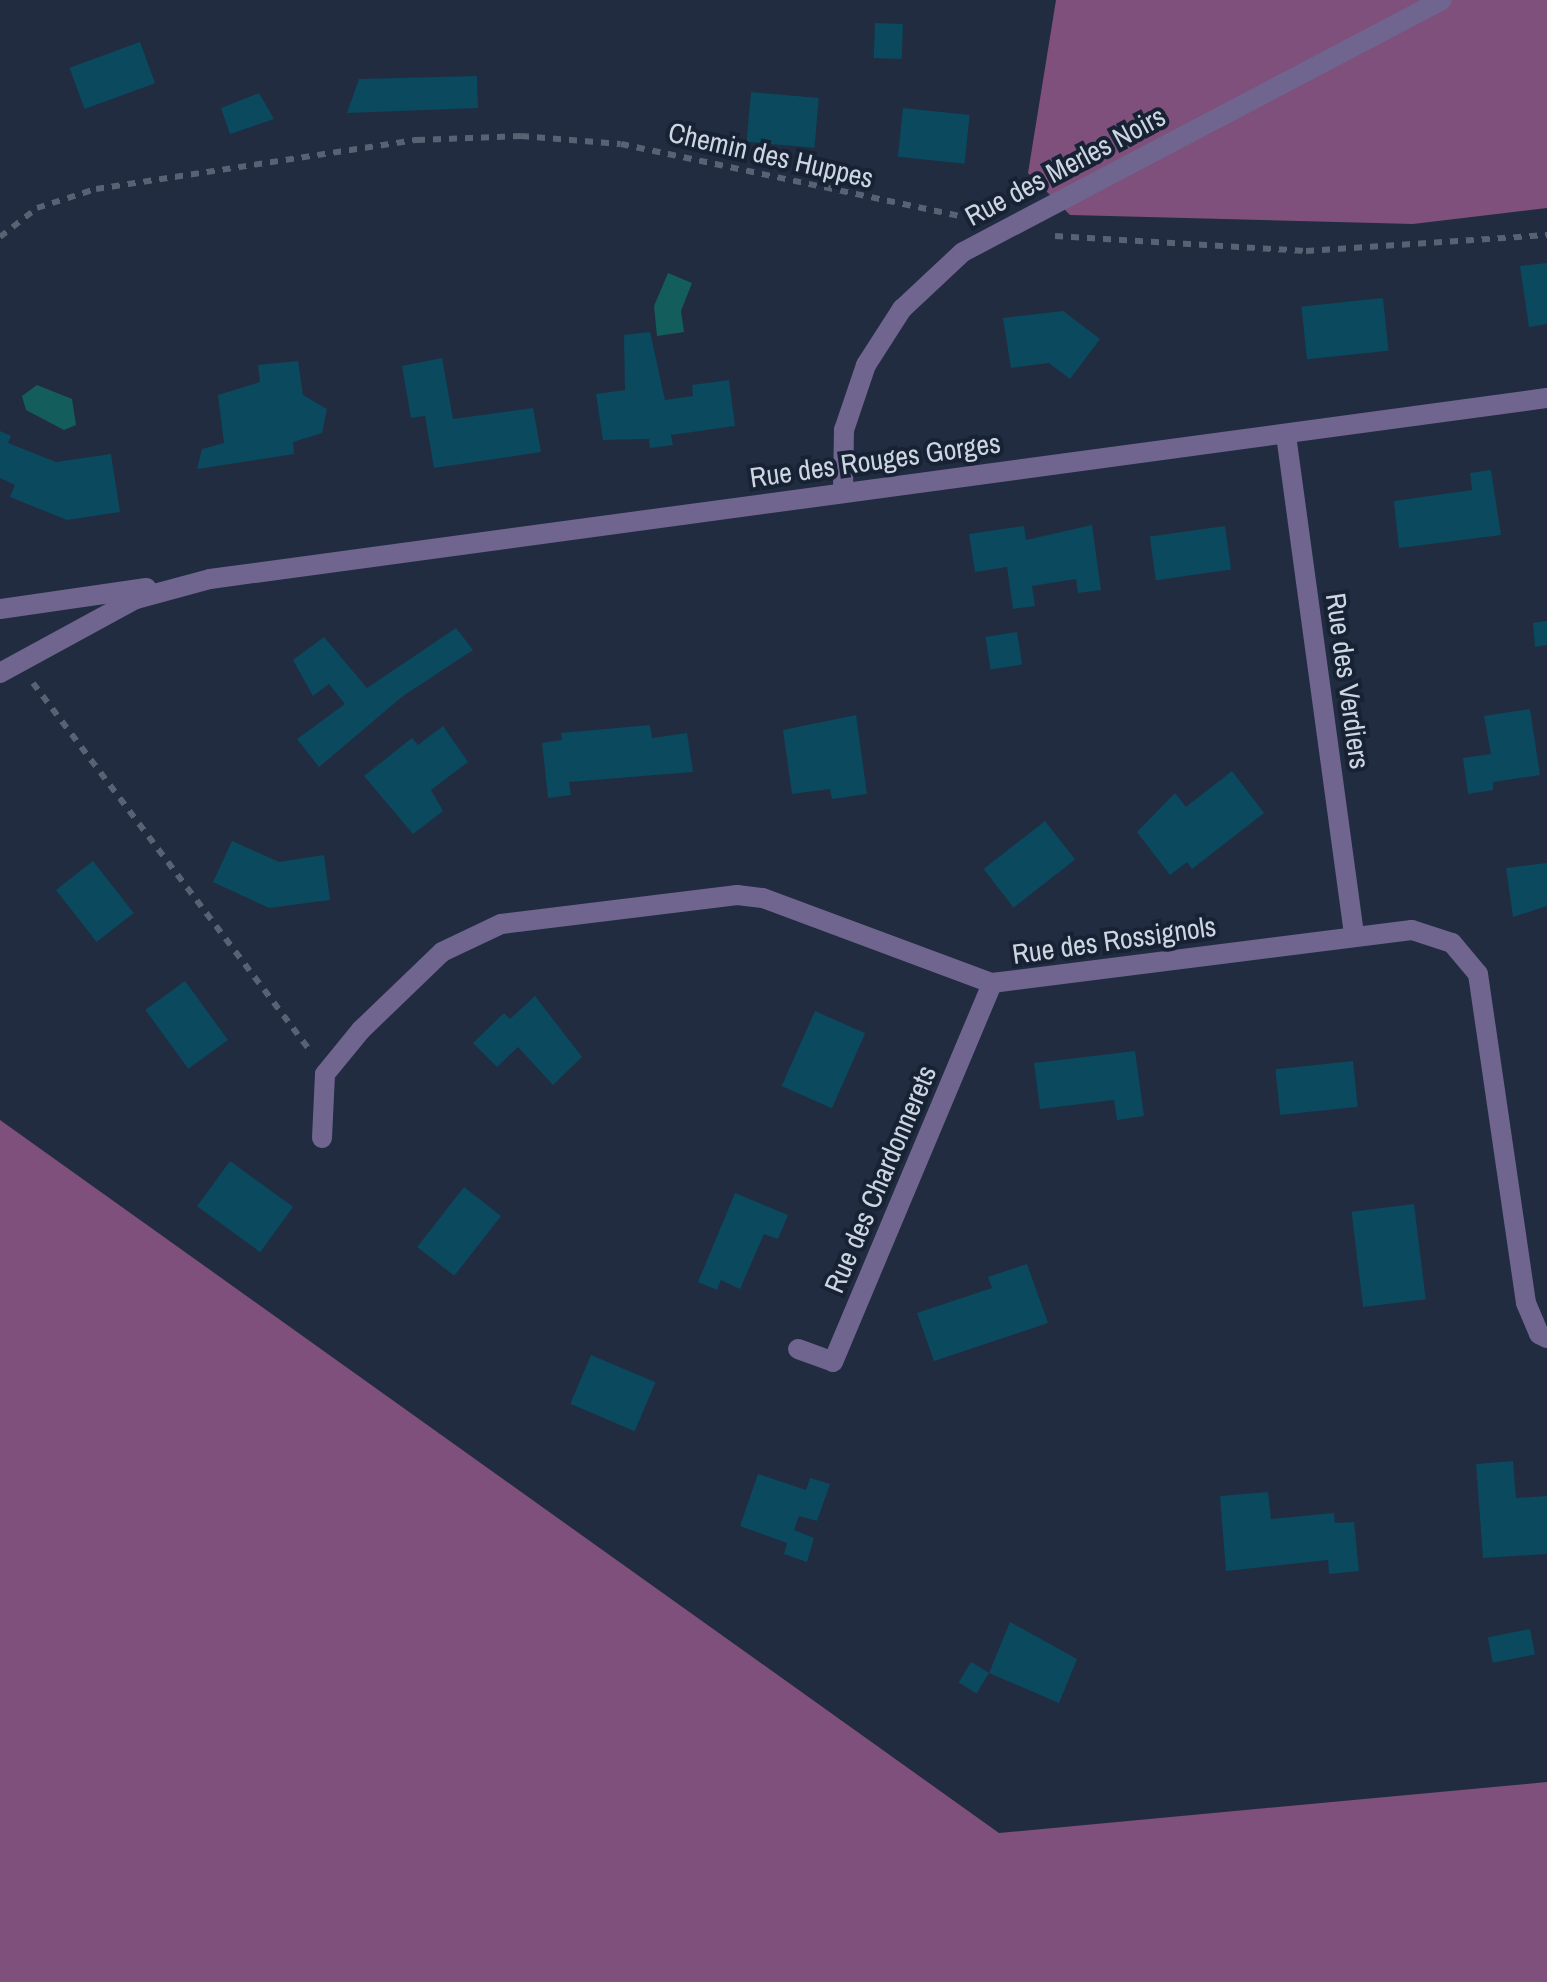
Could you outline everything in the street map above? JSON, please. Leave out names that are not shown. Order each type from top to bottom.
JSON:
[{"type":"street","name":"Rue des Merles Noirs","points":[[843,492],[844,430],[866,365],[902,309],[963,252],[1442,0]]},
{"type":"street","name":"Rue des Rouges Gorges","points":[[0,609],[1547,398]]},
{"type":"street","name":"Rue des Verdiers","points":[[1286,435],[1354,934]]},
{"type":"street","name":"Rue des Rouges Gorges","points":[[9,668],[136,599],[210,579]]},
{"type":"street","name":"Rue des Rossignols","points":[[325,1074],[442,952],[472,934],[501,924],[666,900],[763,898],[992,984],[1354,934],[1412,930],[1452,943],[1478,974],[1526,1303],[1538,1334],[1547,1338]]},
{"type":"street","name":"Rue des Chardonnerets","points":[[798,1349],[833,1362],[992,984]]},
{"type":"street","points":[[322,1138],[325,1074]]},
{"type":"path","name":"Chemin des Huppes","points":[[0,237],[37,208],[96,189],[417,140],[521,136],[621,144],[911,209],[1020,225],[1062,239],[1306,250],[1547,235]]},
{"type":"path","points":[[9,668],[325,1074]]},
{"type":"shaded area","points":[[1056,0],[1547,0],[1547,208],[1413,224],[1070,215],[1028,173]]},
{"type":"shaded area","points":[[668,273],[692,283],[681,311],[684,332],[657,336],[654,306]]},
{"type":"shaded area","points":[[37,385],[72,399],[76,425],[64,430],[26,410],[22,396]]},
{"type":"shaded area","points":[[0,1120],[999,1833],[1547,1782],[1547,1982],[0,1982]]},
{"type":"building","points":[[875,23],[903,24],[902,59],[874,58]]},
{"type":"building","points":[[140,42],[155,83],[85,109],[70,68]]},
{"type":"building","points":[[477,76],[478,108],[347,113],[359,79]]},
{"type":"building","points":[[751,92],[819,98],[814,148],[747,142]]},
{"type":"building","points":[[259,93],[274,119],[230,134],[221,108]]},
{"type":"building","points":[[903,108],[970,115],[965,164],[898,157]]},
{"type":"building","points":[[1547,263],[1547,324],[1529,327],[1520,266]]},
{"type":"building","points":[[1383,298],[1389,351],[1307,359],[1301,307]]},
{"type":"building","points":[[1063,311],[1100,339],[1070,379],[1049,363],[1011,368],[1003,318]]},
{"type":"building","points":[[650,332],[665,400],[693,396],[692,385],[729,380],[735,426],[671,435],[673,445],[650,448],[649,439],[603,440],[596,394],[625,390],[624,335]]},
{"type":"building","points":[[442,358],[453,419],[533,408],[541,452],[434,468],[425,416],[411,418],[402,366]]},
{"type":"building","points":[[298,361],[303,395],[327,409],[322,433],[293,442],[294,454],[197,469],[202,449],[224,443],[218,395],[260,382],[258,365]]},
{"type":"building","points":[[0,431],[11,436],[8,443],[56,462],[111,454],[120,512],[67,520],[10,497],[15,485],[0,478]]},
{"type":"building","points":[[1491,470],[1501,535],[1399,548],[1394,501],[1472,490],[1470,473]]},
{"type":"building","points":[[1092,525],[1101,590],[1078,593],[1076,579],[1032,586],[1035,606],[1013,609],[1007,567],[975,572],[969,534],[1024,526],[1026,540]]},
{"type":"building","points":[[1225,526],[1231,570],[1156,580],[1150,537]]},
{"type":"building","points":[[1547,621],[1547,645],[1535,647],[1533,623]]},
{"type":"building","points":[[456,628],[473,650],[403,696],[319,767],[297,739],[345,704],[329,684],[313,696],[293,660],[324,637],[367,688]]},
{"type":"building","points":[[1017,632],[1022,665],[991,670],[985,637]]},
{"type":"building","points":[[1530,709],[1540,775],[1493,782],[1493,790],[1468,794],[1463,758],[1491,754],[1484,716]]},
{"type":"building","points":[[856,715],[867,794],[832,799],[830,789],[792,794],[783,730]]},
{"type":"building","points":[[650,725],[652,738],[687,733],[693,772],[569,782],[571,795],[548,798],[542,743],[562,740],[561,733]]},
{"type":"building","points":[[443,726],[468,762],[431,790],[443,811],[413,834],[364,776],[412,738],[418,745]]},
{"type":"building","points":[[1232,771],[1264,813],[1192,869],[1187,862],[1170,875],[1137,832],[1175,793],[1186,807]]},
{"type":"building","points":[[1045,821],[1075,860],[1014,908],[984,869]]},
{"type":"building","points":[[232,841],[279,862],[324,855],[330,900],[269,908],[213,882]]},
{"type":"building","points":[[93,861],[134,913],[97,942],[56,890]]},
{"type":"building","points":[[1547,863],[1547,906],[1513,917],[1506,868]]},
{"type":"building","points":[[185,981],[228,1040],[188,1069],[145,1010]]},
{"type":"building","points":[[535,996],[582,1057],[553,1085],[518,1047],[497,1067],[473,1043],[504,1013],[510,1019]]},
{"type":"building","points":[[815,1011],[865,1033],[832,1108],[782,1086]]},
{"type":"building","points":[[1135,1051],[1144,1116],[1117,1120],[1114,1100],[1040,1109],[1034,1063]]},
{"type":"building","points":[[1353,1061],[1358,1107],[1280,1115],[1275,1069]]},
{"type":"building","points":[[230,1161],[293,1207],[260,1252],[197,1206]]},
{"type":"building","points":[[464,1187],[501,1216],[454,1276],[417,1247]]},
{"type":"building","points":[[735,1193],[788,1215],[778,1239],[764,1234],[740,1289],[721,1280],[717,1290],[698,1282]]},
{"type":"building","points":[[1414,1204],[1426,1299],[1363,1307],[1351,1212]]},
{"type":"building","points":[[1027,1264],[1048,1323],[934,1361],[917,1313],[992,1288],[988,1277]]},
{"type":"building","points":[[591,1355],[655,1382],[635,1431],[570,1404]]},
{"type":"building","points":[[1513,1461],[1516,1498],[1547,1496],[1547,1554],[1483,1558],[1476,1464]]},
{"type":"building","points":[[758,1474],[806,1490],[810,1478],[830,1484],[817,1521],[799,1516],[794,1530],[814,1538],[807,1562],[784,1554],[787,1543],[740,1526]]},
{"type":"building","points":[[1268,1492],[1271,1519],[1334,1513],[1335,1523],[1354,1522],[1359,1571],[1329,1574],[1328,1560],[1226,1571],[1220,1496]]},
{"type":"building","points":[[1010,1622],[1077,1659],[1059,1703],[989,1673]]},
{"type":"building","points":[[1530,1629],[1535,1655],[1493,1663],[1488,1637]]},
{"type":"building","points":[[971,1662],[989,1673],[977,1693],[959,1683]]}]
